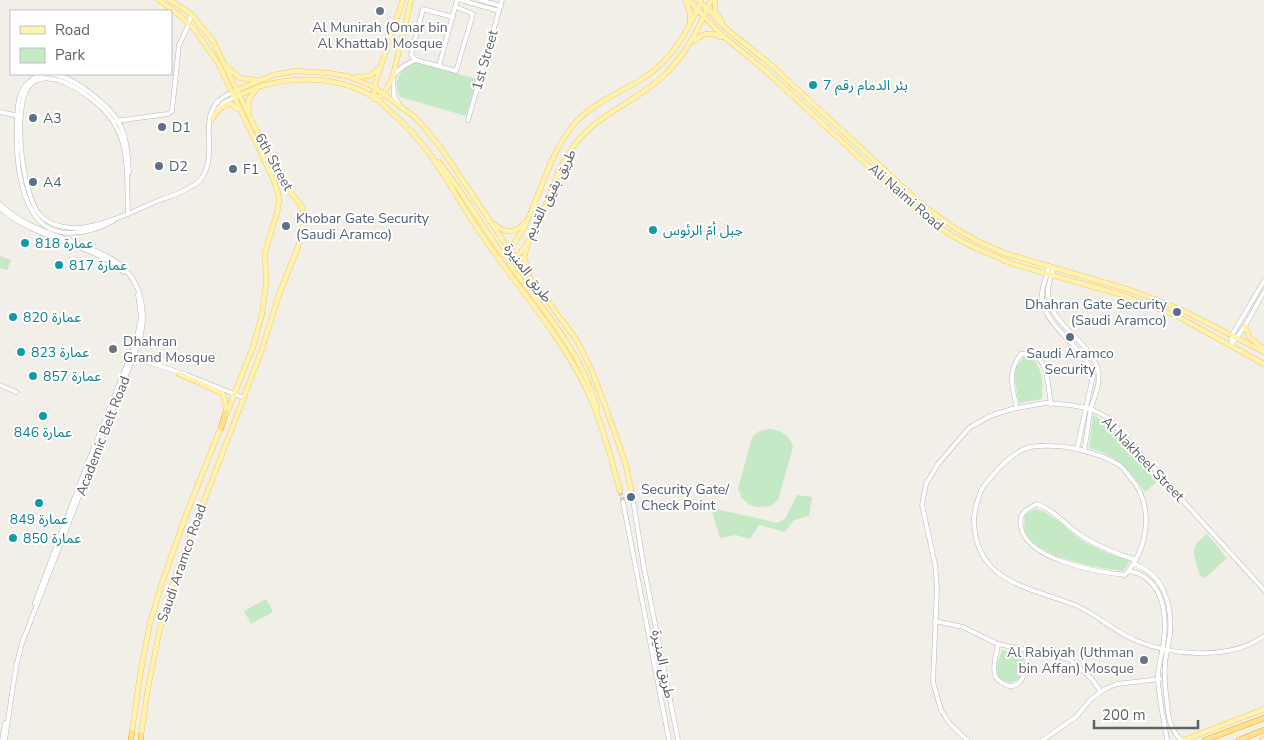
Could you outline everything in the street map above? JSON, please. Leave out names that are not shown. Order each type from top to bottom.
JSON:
[{"type":"highway","points":[[221,428],[226,412]]},
{"type":"highway","points":[[1205,740],[1264,718]]},
{"type":"highway","points":[[1239,740],[1264,730]]},
{"type":"highway","points":[[131,740],[132,732]]},
{"type":"main road","name":"6th Street","points":[[159,0],[172,10]]},
{"type":"main road","name":"6th Street","points":[[170,0],[191,14],[213,41],[252,122],[288,189],[304,212],[305,221],[298,247],[280,292],[271,324],[244,398]]},
{"type":"main road","points":[[403,0],[374,87],[375,98],[384,94],[394,76],[411,0]]},
{"type":"main road","points":[[687,0],[690,13],[689,28]]},
{"type":"main road","name":"Ali Naimi Road","points":[[687,0],[731,43],[767,72],[928,220],[951,235],[1013,264],[1119,294],[1172,314]]},
{"type":"main road","points":[[713,0],[716,15],[729,31]]},
{"type":"main road","name":"طريق بقيق القديم","points":[[515,258],[536,226],[557,175],[577,141],[604,116],[659,80],[670,70],[687,49],[713,0]]},
{"type":"main road","name":"Ali Naimi Road","points":[[700,1],[729,31],[770,64],[931,212],[953,227],[990,247],[1130,290],[1175,307]]},
{"type":"main road","name":"طريق بقيق القديم","points":[[509,258],[510,251],[530,216],[558,151],[575,124],[596,105],[656,69],[673,52],[689,28],[700,1]]},
{"type":"main road","name":"6th Street","points":[[172,10],[189,24],[218,64],[273,178],[278,193],[277,214],[265,252],[266,283],[262,314],[235,394]]},
{"type":"main road","points":[[687,49],[699,36],[708,33],[715,34],[731,43]]},
{"type":"main road","points":[[222,61],[240,78],[259,80]]},
{"type":"main road","points":[[232,95],[259,80],[273,75],[296,71],[322,72],[360,78],[370,76],[382,65]]},
{"type":"main road","name":"طريق المنيرة","points":[[348,76],[374,87],[416,118],[441,148],[510,251],[576,339],[591,369],[625,462],[631,489]]},
{"type":"main road","name":"طريق المنيرة","points":[[238,93],[300,80],[343,84],[375,98],[410,128],[432,155],[467,214],[501,264],[545,320],[566,352],[585,385],[600,423],[620,491]]},
{"type":"main road","points":[[252,122],[248,102],[250,96],[260,87]]},
{"type":"main road","points":[[212,120],[219,110],[227,104],[233,105],[241,114]]},
{"type":"main road","points":[[432,155],[454,182],[500,251],[509,258],[512,268],[552,321],[577,359],[595,399],[600,423]]},
{"type":"main road","points":[[490,220],[502,230],[514,231],[522,227],[530,216]]},
{"type":"main road","points":[[533,281],[524,263],[524,254],[536,226]]},
{"type":"main road","points":[[509,258],[515,258]]},
{"type":"main road","points":[[1163,310],[1167,308],[1165,303]]},
{"type":"main road","points":[[1182,310],[1264,351]]},
{"type":"main road","points":[[1188,313],[1183,315],[1182,318],[1264,364]]},
{"type":"main road","points":[[1245,326],[1249,337],[1264,351]]},
{"type":"main road","points":[[180,374],[222,393],[226,400],[226,412]]},
{"type":"main road","name":"Saudi Aramco Road","points":[[132,732],[150,623],[162,583],[186,515],[235,394]]},
{"type":"main road","name":"Saudi Aramco Road","points":[[141,737],[158,637],[173,582],[244,398]]},
{"type":"main road","points":[[1183,740],[1264,709]]},
{"type":"street","points":[[438,66],[459,0],[499,11]]},
{"type":"street","points":[[480,0],[501,6]]},
{"type":"street","name":"1st Street","points":[[468,120],[502,0]]},
{"type":"street","points":[[453,17],[423,8],[411,55],[416,60],[456,71],[473,14],[456,7]]},
{"type":"street","points":[[116,121],[168,114],[172,111],[179,45],[189,24],[191,14]]},
{"type":"street","points":[[400,106],[394,96],[394,76],[400,68],[416,60]]},
{"type":"street","points":[[45,75],[34,78],[24,87],[20,97],[18,164],[26,196],[36,217],[53,230],[65,232],[85,232],[102,227],[119,217]]},
{"type":"street","points":[[52,75],[78,84],[103,102],[125,136],[128,148],[129,213]]},
{"type":"street","points":[[210,128],[220,105],[232,95]]},
{"type":"street","points":[[19,116],[24,171],[33,205],[41,217],[55,225],[86,228],[119,217],[191,187],[201,179],[208,163],[209,116],[212,108],[219,100],[232,95]]},
{"type":"street","points":[[0,112],[19,116]]},
{"type":"street","name":"Academic Belt Road","points":[[0,204],[27,224],[107,256],[117,262],[136,284],[144,312],[141,336],[22,643],[3,740]]},
{"type":"street","name":"Academic Belt Road","points":[[0,208],[12,218],[30,228],[102,257],[118,266],[128,276],[138,293],[141,312],[139,333],[132,356]]},
{"type":"street","points":[[1051,267],[1048,292],[1050,307],[1088,349],[1098,368],[1098,387],[1091,409],[1084,451]]},
{"type":"street","points":[[1050,274],[1042,292],[1045,310],[1086,358],[1093,376],[1077,449]]},
{"type":"street","points":[[1230,345],[1264,281]]},
{"type":"street","points":[[1235,337],[1245,326],[1264,292]]},
{"type":"street","points":[[1017,408],[1012,388],[1011,373],[1014,362],[1021,354],[1030,352],[1041,361],[1046,370],[1051,404]]},
{"type":"street","points":[[132,356],[187,375],[244,398]]},
{"type":"street","points":[[0,385],[16,392]]},
{"type":"street","name":"Al Nakheel Street","points":[[967,740],[950,724],[941,710],[933,682],[937,587],[935,564],[922,505],[926,484],[938,464],[969,428],[990,416],[1017,408],[1051,404],[1091,409],[1107,418],[1264,590]]},
{"type":"street","points":[[1167,740],[1161,711],[1158,678],[1159,662],[1165,648],[1170,634],[1170,611],[1165,592],[1157,579],[1135,562],[1098,546],[1080,535],[1043,506],[1037,504],[1022,513],[1020,519],[1026,540],[1035,548],[1072,564],[1092,570],[1125,575],[1135,562],[1147,522],[1145,502],[1136,483],[1120,465],[1092,452],[1058,445],[1025,449],[1000,465],[981,490],[974,519],[977,542],[984,557],[1000,574],[1015,584],[1074,605],[1137,641],[1165,648],[1218,653],[1255,642],[1264,636]]},
{"type":"street","name":"طريق المنيرة","points":[[633,500],[644,568],[678,740]]},
{"type":"street","name":"طريق المنيرة","points":[[623,502],[669,740]]},
{"type":"street","points":[[1129,571],[1146,578],[1154,587],[1163,606],[1165,617],[1164,681],[1168,717],[1173,730],[1183,740]]},
{"type":"street","points":[[936,621],[963,627],[998,644],[1069,659],[1092,679],[1101,692]]},
{"type":"street","points":[[998,644],[994,669],[995,676],[998,680],[1010,686],[1018,684],[1024,677],[1029,651]]},
{"type":"street","points":[[1043,740],[1076,717],[1091,699],[1117,684],[1158,678],[1164,681]]},
{"type":"green space","points":[[415,62],[477,79],[466,116],[400,97],[397,91],[399,76],[405,68]]},
{"type":"green space","points":[[0,256],[11,260],[7,270],[0,268]]},
{"type":"green space","points":[[1024,357],[1032,357],[1036,362],[1042,382],[1042,399],[1019,403],[1015,373]]},
{"type":"green space","points":[[1093,415],[1106,422],[1158,481],[1145,492],[1122,464],[1107,454],[1089,448]]},
{"type":"green space","points":[[769,429],[784,434],[793,447],[778,500],[770,506],[756,507],[748,504],[742,498],[738,489],[752,437],[759,431]]},
{"type":"green space","points":[[797,495],[812,497],[809,516],[794,520],[785,532],[759,525],[750,539],[736,535],[720,538],[711,508],[778,523],[785,519]]},
{"type":"green space","points":[[1035,509],[1055,518],[1083,541],[1130,561],[1123,571],[1100,568],[1059,557],[1036,545],[1028,537],[1024,523],[1025,515]]},
{"type":"green space","points":[[1207,534],[1227,558],[1205,578],[1200,576],[1194,553],[1197,544]]},
{"type":"green space","points":[[266,599],[273,612],[251,624],[244,611]]},
{"type":"green space","points":[[1002,650],[1024,656],[1021,676],[1015,681],[1008,682],[998,677],[997,667]]},
{"type":"tunnel","points":[[631,489],[633,500]]},
{"type":"tunnel","points":[[620,491],[623,502]]},
{"type":"place","name":"Al Munirah (Omar bin Al Khattab) Mosque","points":[[380,11]]},
{"type":"place","name":"بئر الدمام رقم 7","points":[[813,85]]},
{"type":"place","name":"A3","points":[[33,118]]},
{"type":"place","name":"D1","points":[[162,127]]},
{"type":"place","name":"D2","points":[[159,166]]},
{"type":"place","name":"F1","points":[[233,169]]},
{"type":"place","name":"A4","points":[[33,182]]},
{"type":"place","name":"Khobar Gate Security (Saudi Aramco)","points":[[286,226]]},
{"type":"place","name":"جبل أمّ الرئوس","points":[[653,230]]},
{"type":"place","name":"عمارة 818","points":[[25,243]]},
{"type":"place","name":"عمارة 817","points":[[59,265]]},
{"type":"place","name":"Dhahran Gate Security (Saudi Aramco)","points":[[1177,312]]},
{"type":"place","name":"عمارة 820","points":[[13,317]]},
{"type":"place","name":"Saudi Aramco Security","points":[[1070,337]]},
{"type":"place","name":"Dhahran Grand Mosque","points":[[113,349]]},
{"type":"place","name":"عمارة 823","points":[[21,352]]},
{"type":"place","name":"عمارة 857","points":[[33,376]]},
{"type":"place","name":"عمارة 846","points":[[43,416]]},
{"type":"place","name":"Security Gate/ Check Point","points":[[631,497]]},
{"type":"place","name":"عمارة 849","points":[[39,503]]},
{"type":"place","name":"عمارة 850","points":[[13,538]]},
{"type":"place","name":"Al Rabiyah (Uthman bin Affan) Mosque","points":[[1144,660]]}]
